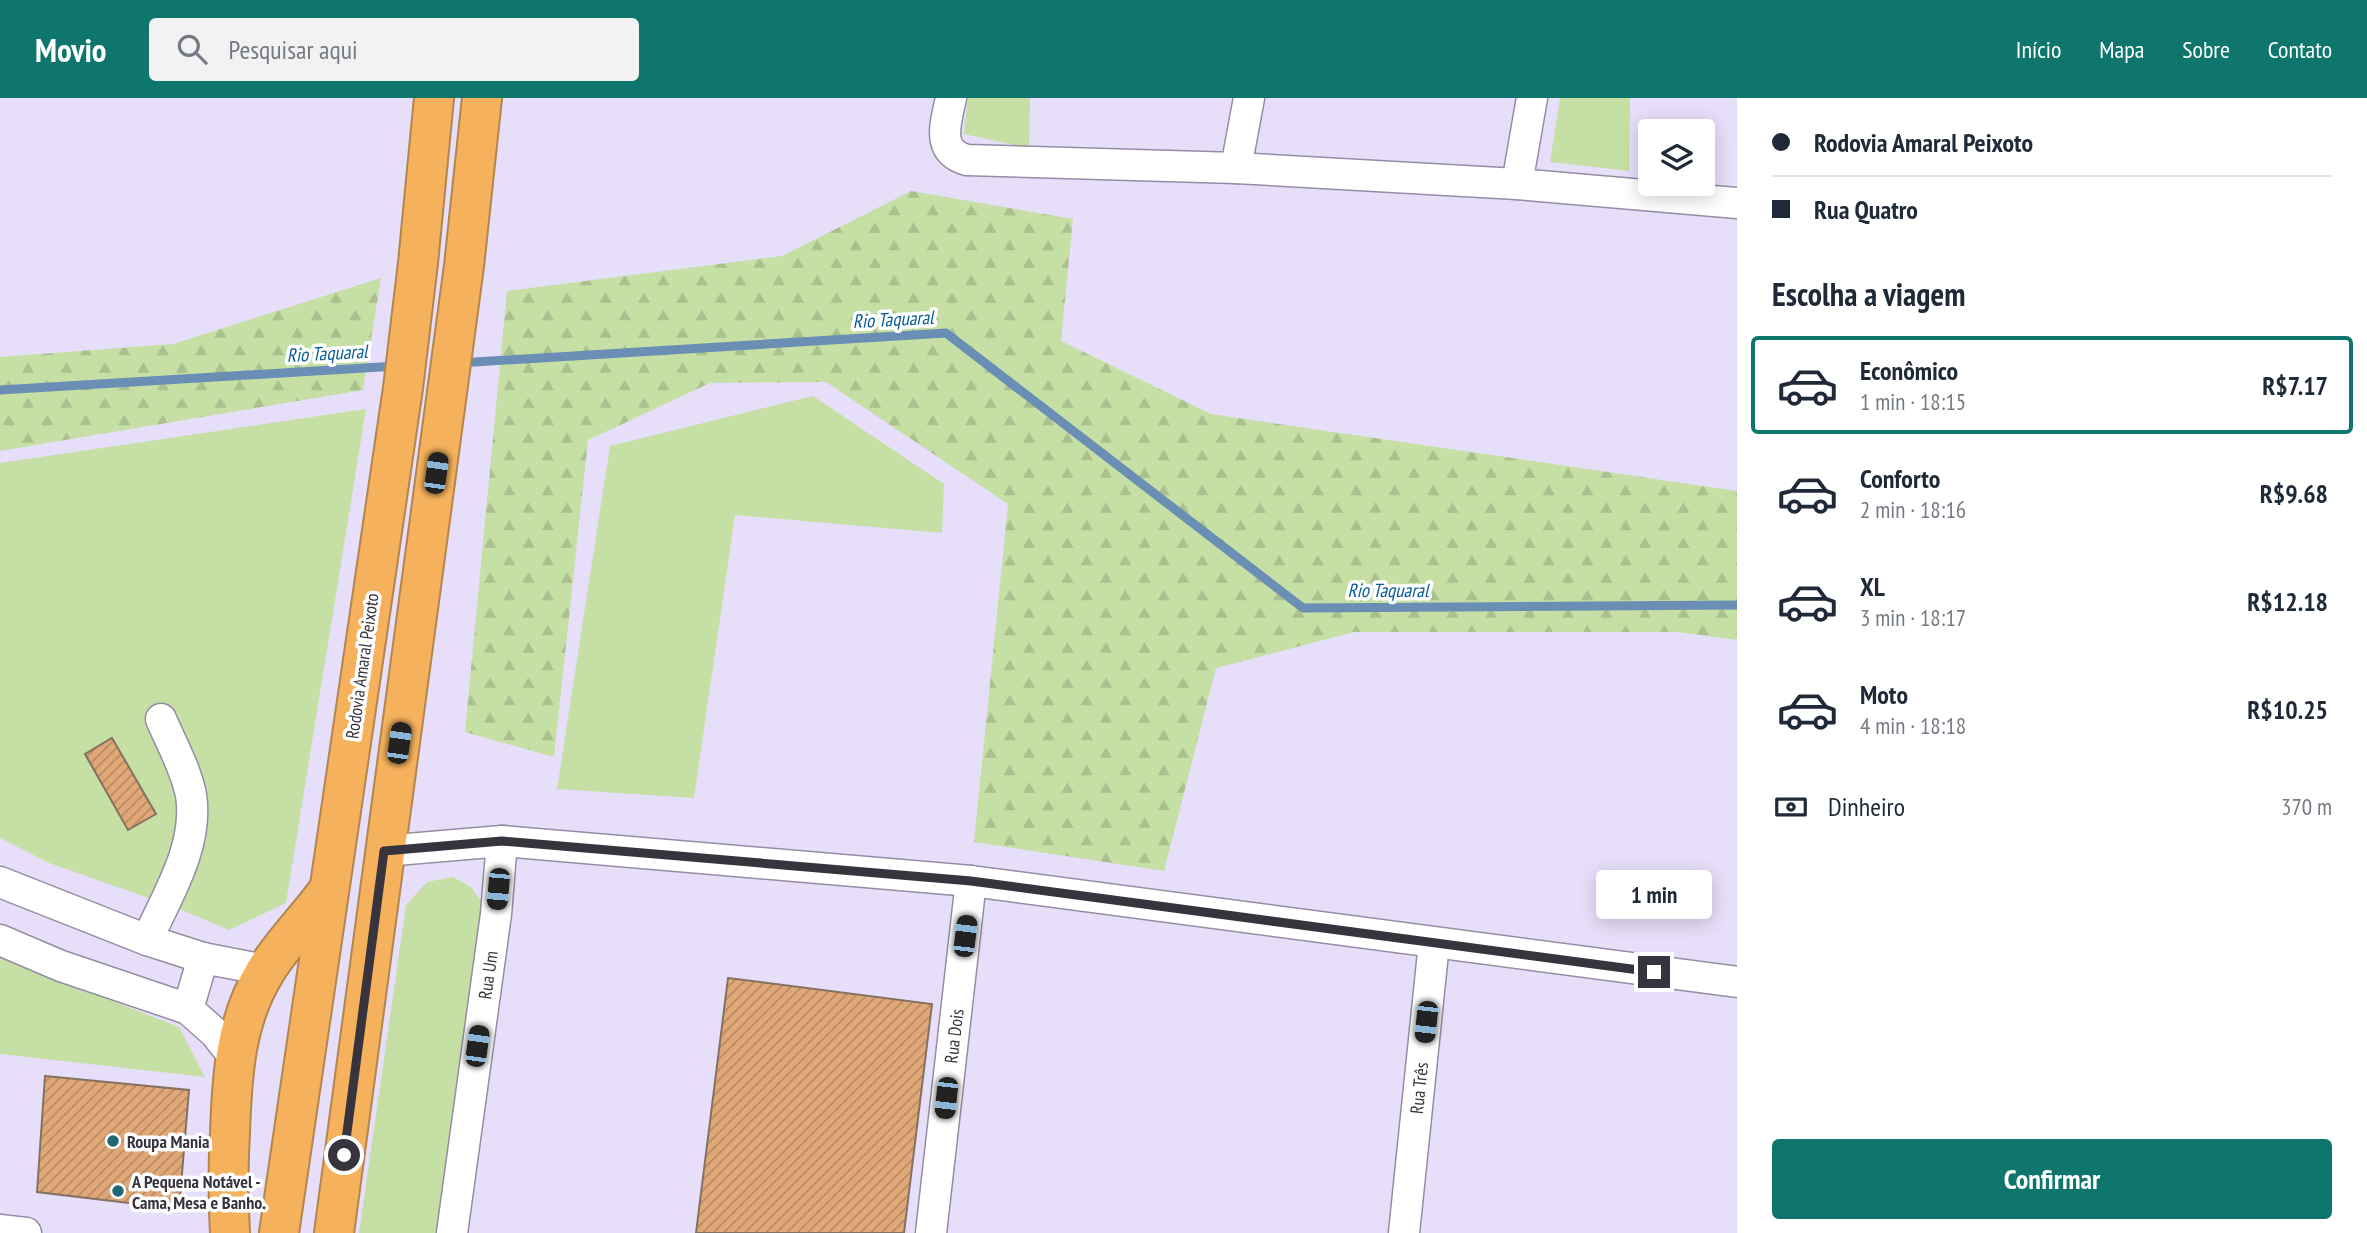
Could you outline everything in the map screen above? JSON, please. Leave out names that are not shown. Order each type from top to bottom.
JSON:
[{"type":"highway","name":"Rodovia Amaral Peixoto","points":[[279,1233],[403,387],[434,98]]},
{"type":"highway","points":[[334,1233],[464,266],[482,98]]},
{"type":"highway","points":[[230,1233],[227,1192],[234,1057],[239,1031],[265,971],[330,889]]},
{"type":"street","points":[[951,98],[946,139],[949,149],[956,157],[967,159],[1236,168],[1517,184],[1737,203]]},
{"type":"street","points":[[1236,168],[1249,98]]},
{"type":"street","points":[[1517,184],[1532,98]]},
{"type":"street","points":[[147,940],[178,872],[192,820],[191,795],[161,719]]},
{"type":"street","points":[[384,851],[502,841],[971,881],[1737,982]]},
{"type":"street","name":"Rua Um","points":[[452,1233],[496,914],[502,841]]},
{"type":"street","name":"Rua Dois","points":[[931,1233],[971,881]]},
{"type":"street","points":[[0,882],[147,940],[203,958],[265,971]]},
{"type":"street","points":[[0,940],[61,966],[188,1009],[215,1033],[234,1057]]},
{"type":"street","name":"Rua Três","points":[[1404,1233],[1434,943]]},
{"type":"street","points":[[188,1009],[203,958]]},
{"type":"street","points":[[0,1230],[26,1233]]},
{"type":"green space","points":[[968,98],[1030,98],[1029,148],[964,134]]},
{"type":"green space","points":[[1560,98],[1630,98],[1629,171],[1550,162]]},
{"type":"green space","points":[[911,191],[1073,219],[1061,341],[1211,414],[1737,491],[1737,640],[1678,632],[1354,632],[1216,668],[1164,871],[974,842],[1008,504],[826,382],[710,383],[588,440],[554,757],[465,732],[507,291],[782,256]]},
{"type":"green space","points":[[381,278],[363,390],[0,451],[0,357],[173,344]]},
{"type":"green space","points":[[813,396],[944,484],[942,533],[735,515],[694,798],[557,789],[610,446]]},
{"type":"green space","points":[[366,409],[286,903],[229,930],[177,908],[49,863],[0,838],[0,463]]},
{"type":"green space","points":[[453,877],[471,887],[490,914],[452,1233],[359,1233],[406,905],[427,882]]},
{"type":"green space","points":[[0,957],[179,1027],[205,1077],[0,1054]]},
{"type":"building","points":[[112,738],[156,814],[128,830],[85,754]]},
{"type":"building","points":[[728,978],[932,1004],[904,1233],[696,1233]]},
{"type":"building","name":"Roupa Mania","points":[[45,1076],[189,1090],[179,1209],[37,1192]]},
{"type":"waterway","name":"Rio Taquaral","points":[[459,363],[946,333],[1303,608],[1737,605]]},
{"type":"waterway","name":"Rio Taquaral","points":[[0,390],[397,366]]},
{"type":"place","name":"Roupa Mania","points":[[113,1141]]},
{"type":"place","name":"A Pequena Notável - Cama, Mesa e Banho.","points":[[118,1191]]},
{"type":"route","points":[[344,1155],[384,851],[502,841],[971,881],[1654,972]]}]
